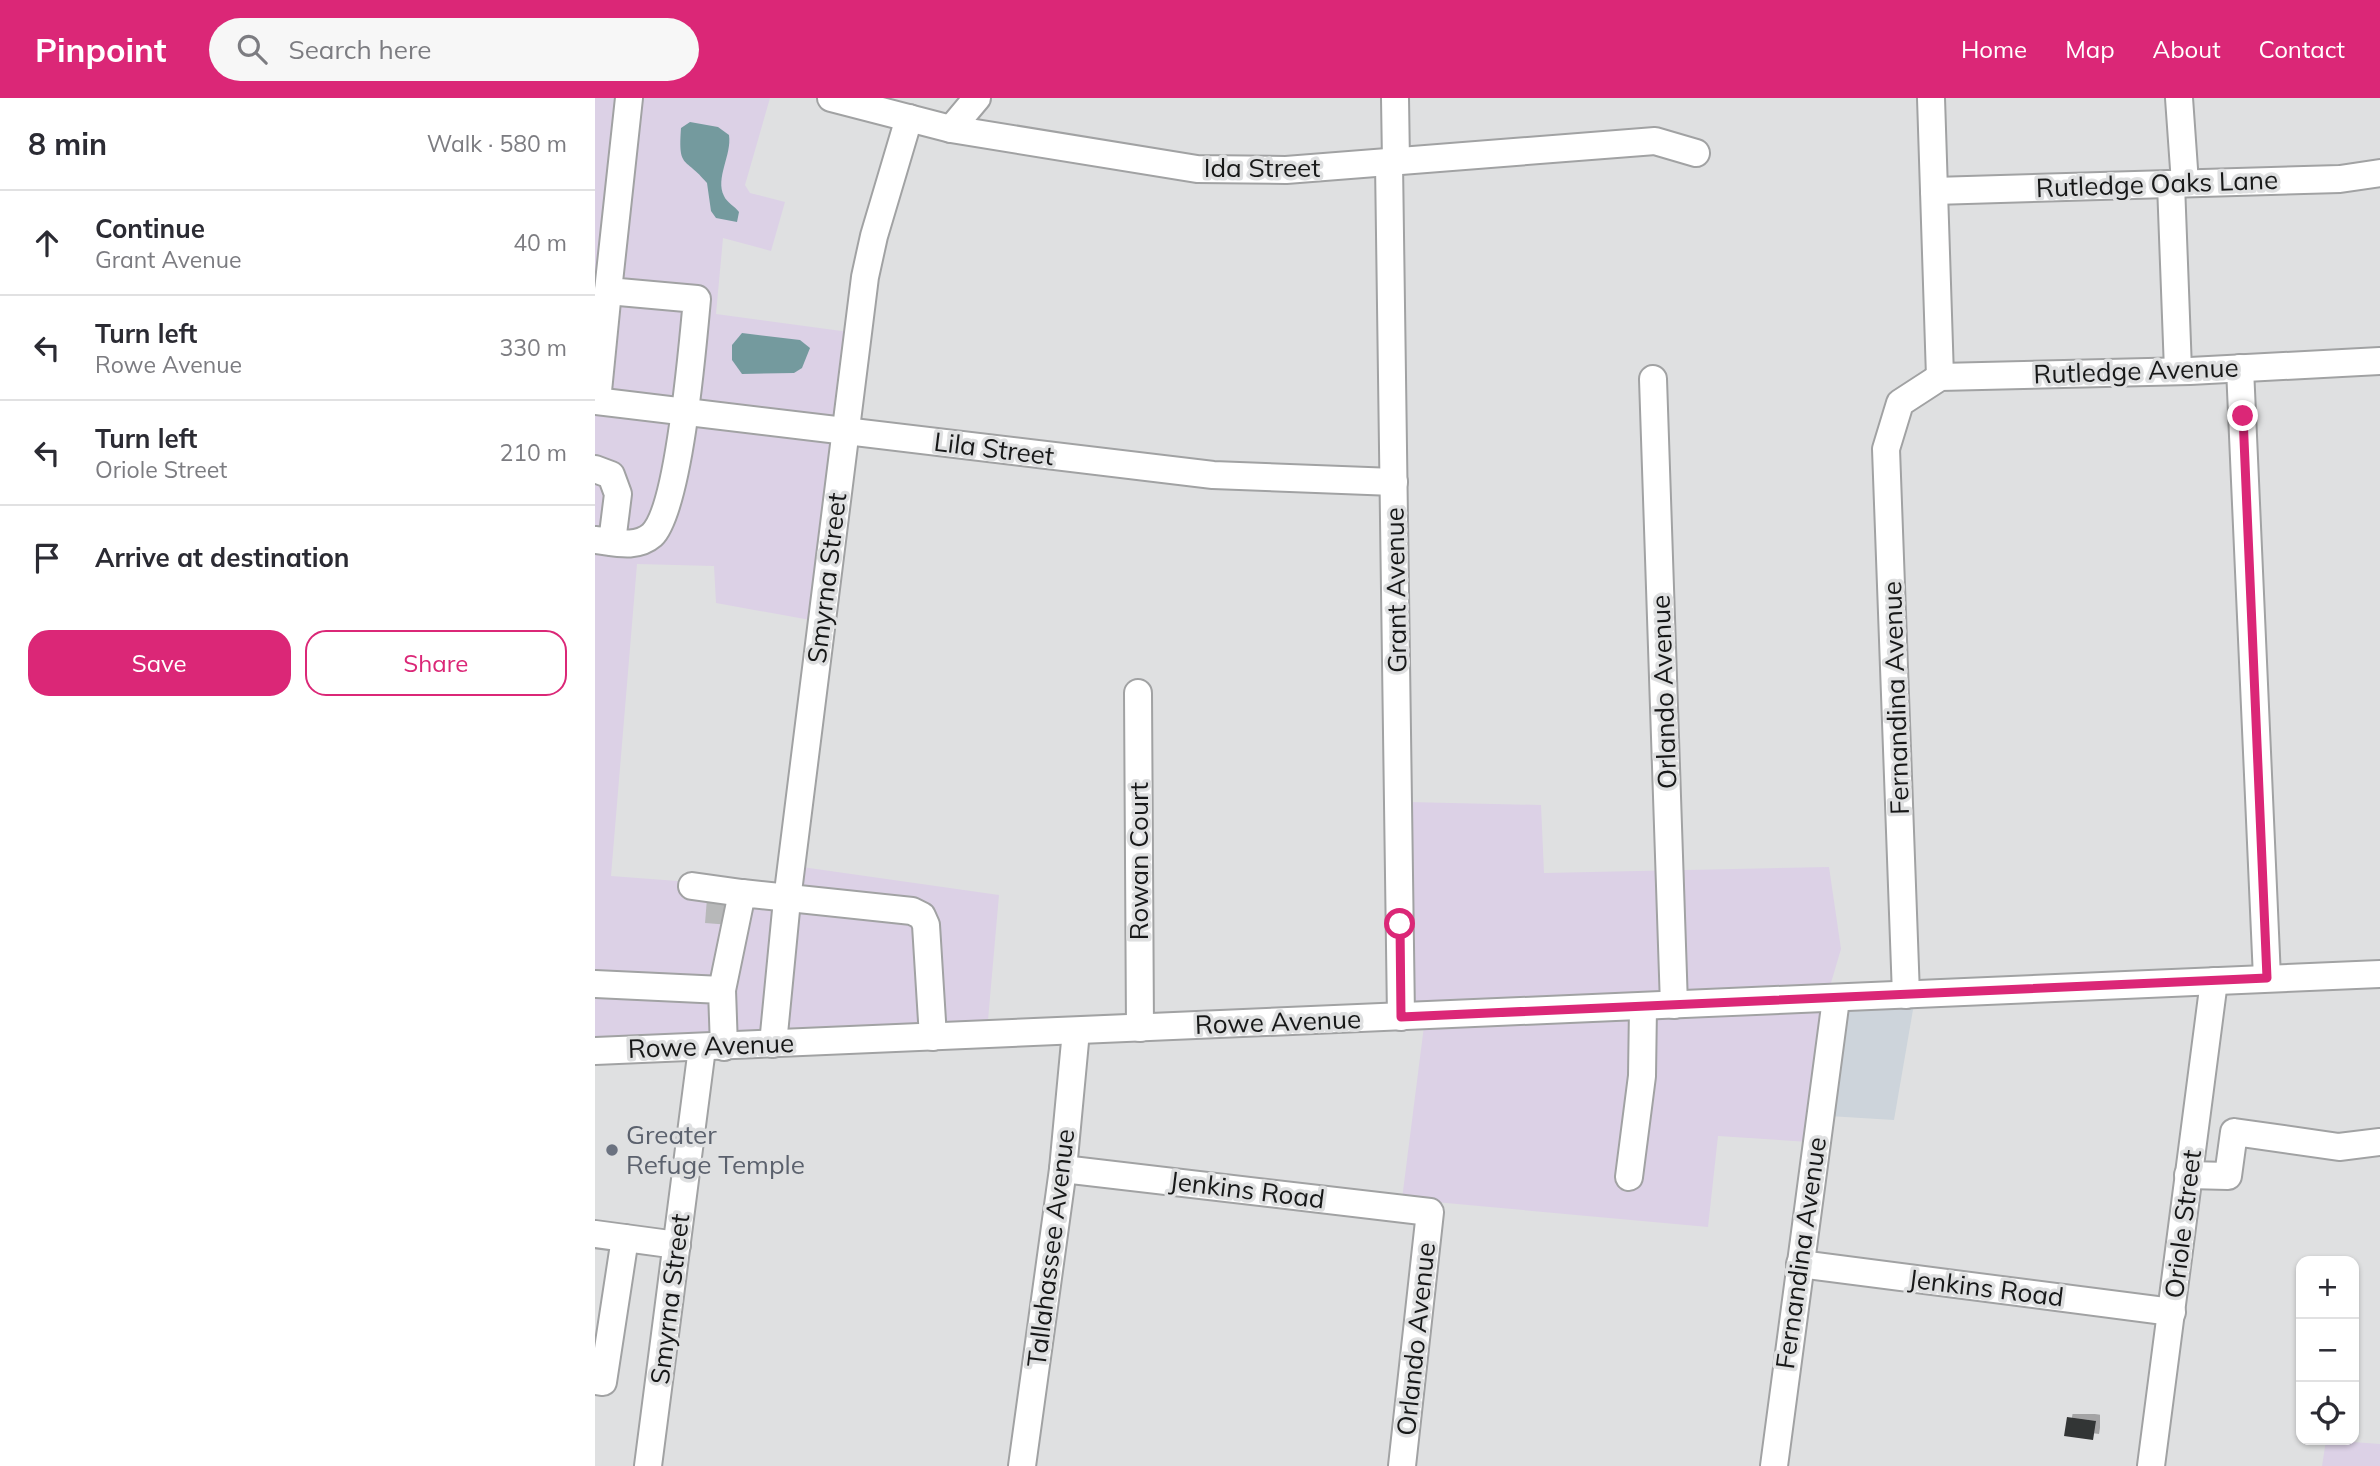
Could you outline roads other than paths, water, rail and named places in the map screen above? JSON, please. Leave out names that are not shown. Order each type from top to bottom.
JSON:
[{"type":"street","points":[[596,401],[608,291],[605,228],[629,98]]},
{"type":"street","name":"Ida Street","points":[[831,98],[951,129],[1196,169],[1286,170],[1655,141],[1696,153]]},
{"type":"street","points":[[951,129],[977,98]]},
{"type":"street","name":"Grant Avenue","points":[[1395,98],[1392,162],[1394,482],[1401,1017]]},
{"type":"street","points":[[1931,98],[1940,377]]},
{"type":"street","points":[[2178,370],[2179,98]]},
{"type":"street","name":"Smyrna Street","points":[[773,1044],[787,900],[865,277],[874,236],[909,118]]},
{"type":"street","name":"Rutledge Oaks Lane","points":[[1934,191],[2340,179],[2380,173]]},
{"type":"street","points":[[595,469],[611,475],[618,487],[604,541],[630,544],[642,541],[665,516],[685,412],[698,299],[608,291]]},
{"type":"street","name":"Rutledge Avenue","points":[[1940,377],[2380,361]]},
{"type":"street","points":[[2240,368],[2267,978]]},
{"type":"street","name":"Fernandina Avenue","points":[[1906,995],[1886,449],[1900,403],[1940,377]]},
{"type":"street","name":"Orlando Avenue","points":[[1653,379],[1674,1006]]},
{"type":"street","name":"Lila Street","points":[[596,401],[1213,475],[1394,482]]},
{"type":"street","name":"Rowan Court","points":[[1138,693],[1140,1028]]},
{"type":"street","points":[[692,886],[726,902],[787,900],[912,911],[922,916],[926,925],[933,1037]]},
{"type":"street","points":[[726,902],[718,935],[730,954]]},
{"type":"street","name":"Smyrna Street","points":[[648,1466],[677,1245],[730,954],[726,902]]},
{"type":"street","name":"Rowe Avenue","points":[[595,1051],[2380,974]]},
{"type":"street","name":"Oriole Street","points":[[2151,1466],[2214,981]]},
{"type":"street","points":[[595,985],[722,990]]},
{"type":"street","name":"Fernandina Avenue","points":[[1774,1466],[1836,999]]},
{"type":"street","points":[[1629,1177],[1641,1076],[1643,1007]]},
{"type":"street","name":"Tallahassee Avenue","points":[[1022,1466],[1063,1169],[1076,1031]]},
{"type":"street","points":[[2188,1175],[2228,1176],[2234,1132],[2339,1147],[2380,1142]]},
{"type":"street","name":"Jenkins Road","points":[[1063,1169],[1430,1212]]},
{"type":"street","name":"Orlando Avenue","points":[[1402,1466],[1430,1212]]},
{"type":"street","points":[[595,1234],[677,1245]]},
{"type":"street","points":[[595,1381],[603,1382],[625,1238]]},
{"type":"street","name":"Jenkins Road","points":[[1800,1264],[2172,1312]]},
{"type":"water","points":[[690,122],[718,127],[729,135],[721,182],[725,198],[739,212],[737,222],[716,218],[711,211],[707,183],[682,157],[681,128]]},
{"type":"water","points":[[742,333],[800,340],[810,348],[802,368],[794,373],[742,374],[732,360],[732,345]]},
{"type":"tunnel","points":[[718,924],[720,899]]},
{"type":"place","name":"Greater Refuge Temple","points":[[612,1150]]}]
